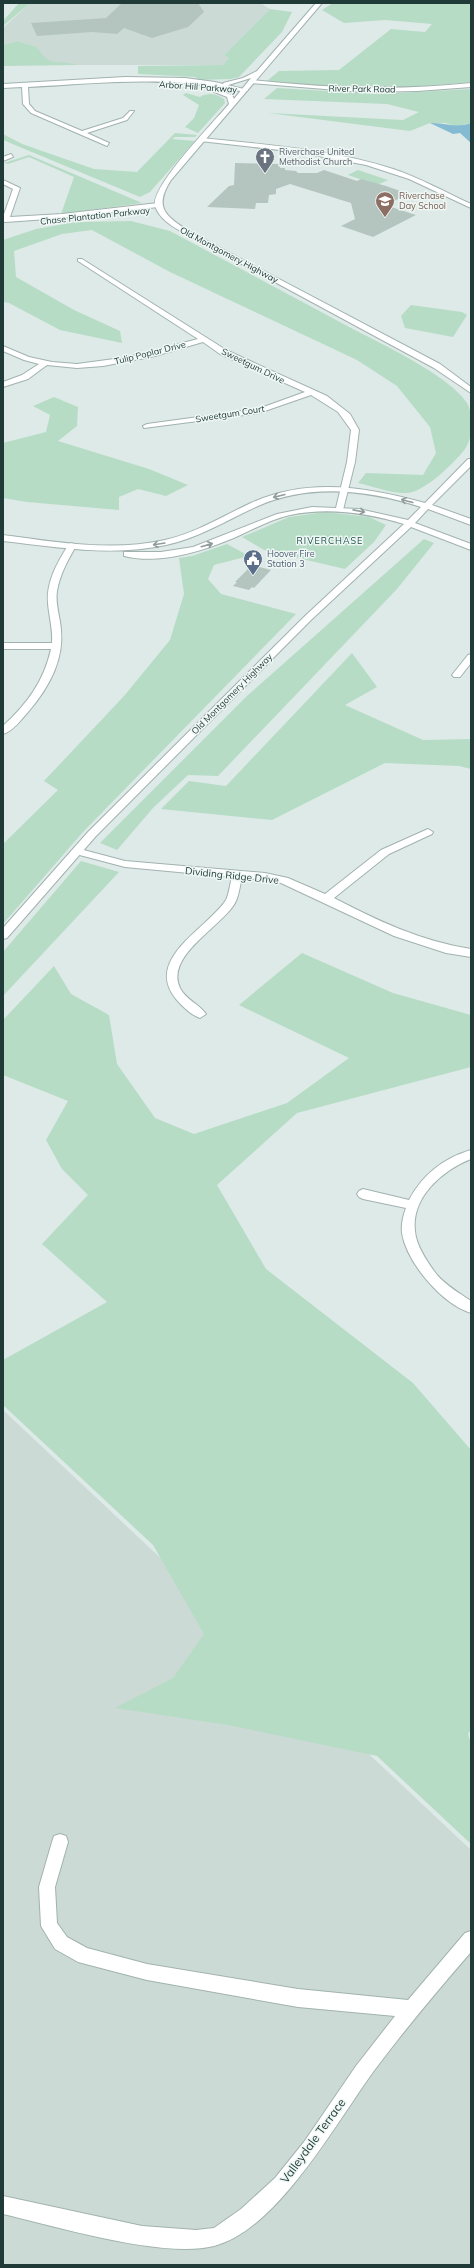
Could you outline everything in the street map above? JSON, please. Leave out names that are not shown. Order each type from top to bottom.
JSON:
[{"type":"street","points":[[159,207],[157,198],[163,186],[319,3]]},
{"type":"street","points":[[225,84],[245,79],[261,72]]},
{"type":"street","name":"Arbor Hill Parkway","points":[[3,86],[138,78],[225,84],[245,90]]},
{"type":"street","name":"River Park Road","points":[[252,82],[313,88],[366,90],[420,90],[471,85]]},
{"type":"street","name":"Arbor Hill Parkway","points":[[46,84],[144,84],[245,90]]},
{"type":"street","points":[[25,85],[25,100],[28,108],[39,116],[107,144]]},
{"type":"street","points":[[209,88],[230,96],[232,105]]},
{"type":"street","points":[[82,133],[125,119],[132,112]]},
{"type":"street","points":[[202,140],[319,154],[361,162],[410,177],[471,206]]},
{"type":"street","points":[[3,158],[11,156]]},
{"type":"street","points":[[3,182],[17,188],[4,219]]},
{"type":"street","name":"Chase Plantation Parkway","points":[[4,219],[26,222],[48,222],[159,207]]},
{"type":"street","name":"Old Montgomery Highway","points":[[159,207],[170,221],[188,233],[433,363],[456,378],[471,391]]},
{"type":"street","name":"Sweetgum Drive","points":[[80,260],[204,340],[251,366],[311,392],[341,410],[347,416],[355,430],[351,462],[340,508]]},
{"type":"street","name":"Tulip Poplar Drive","points":[[3,348],[18,355],[47,362],[77,365],[108,363],[204,340]]},
{"type":"street","points":[[3,385],[25,377],[47,362]]},
{"type":"street","name":"Sweetgum Court","points":[[147,426],[259,411],[285,403],[311,392]]},
{"type":"street","name":"Old Montgomery Highway","points":[[3,935],[76,851],[303,624],[409,524],[471,461]]},
{"type":"street","points":[[72,546],[120,547],[164,543],[208,529],[275,497],[314,489],[344,490],[383,495],[426,506],[471,522]]},
{"type":"street","points":[[3,538],[132,555],[174,552],[209,545],[290,513],[321,508],[340,508],[377,515],[409,524],[471,547]]},
{"type":"street","points":[[3,731],[22,714],[45,683],[54,662],[57,634],[52,592],[60,569],[72,546]]},
{"type":"street","points":[[3,646],[56,646]]},
{"type":"street","points":[[457,675],[471,657]]},
{"type":"street","points":[[326,898],[385,852],[428,832]]},
{"type":"street","name":"Dividing Ridge Drive","points":[[76,851],[125,864],[238,874],[284,880],[326,898],[409,939],[438,948],[471,953]]},
{"type":"street","points":[[200,1014],[185,1002],[175,990],[172,981],[173,971],[176,962],[186,945],[230,901],[238,874]]},
{"type":"street","points":[[471,1154],[438,1171],[420,1190],[412,1205],[408,1224],[409,1235],[429,1273],[445,1289],[471,1308]]},
{"type":"street","points":[[364,1194],[412,1205]]},
{"type":"street","points":[[60,1842],[47,1887],[50,1926],[61,1943],[84,1956],[147,1972],[298,1998],[410,2010]]},
{"type":"street","name":"Valleydale Terrace","points":[[3,2205],[117,2230],[166,2238],[192,2240],[214,2237],[235,2226],[269,2199],[296,2169],[361,2073],[410,2010],[471,1939]]},
{"type":"shaded area","points":[[30,3],[260,3],[270,9],[224,55],[229,58],[223,65],[78,65],[56,63],[43,58],[37,47],[17,41],[3,45],[3,28]]},
{"type":"shaded area","points":[[3,1410],[471,1850],[471,2265],[3,2265]]},
{"type":"green space","points":[[19,3],[30,3],[3,26],[3,21]]},
{"type":"green space","points":[[333,3],[471,3],[471,82],[446,85],[344,87],[267,81],[279,71],[339,70],[391,29],[425,32],[432,24],[385,20],[344,23],[322,10]]},
{"type":"green space","points":[[270,9],[292,12],[282,32],[239,77],[231,79],[199,80],[195,77],[138,74],[138,66],[223,65],[229,58],[224,55]]},
{"type":"green space","points":[[17,41],[37,47],[46,58],[51,61],[78,65],[3,66],[3,45]]},
{"type":"green space","points":[[277,88],[378,94],[471,89],[471,123],[456,127],[446,123],[430,123],[410,131],[268,113],[403,120],[419,112],[387,104],[264,99]]},
{"type":"green space","points":[[186,93],[200,97],[206,94],[212,94],[224,99],[225,103],[198,133],[185,127],[194,118],[199,105],[183,95]]},
{"type":"green space","points":[[175,133],[197,135],[195,137],[175,137],[172,139],[195,141],[150,192],[140,197],[3,140],[3,134],[22,144],[94,169],[137,172]]},
{"type":"green space","points":[[29,155],[142,203],[61,214],[74,177],[29,157],[8,164],[4,163]]},
{"type":"green space","points":[[358,170],[388,180],[377,185],[348,175]]},
{"type":"green space","points":[[131,221],[170,231],[396,351],[430,371],[446,382],[467,403],[471,414],[472,426],[470,439],[465,449],[454,462],[430,483],[413,492],[401,493],[382,490],[358,483],[366,473],[423,475],[436,453],[430,427],[397,386],[357,360],[170,272],[92,230],[62,234],[14,251],[16,277],[74,310],[120,331],[122,343],[60,330],[9,303],[3,302],[3,240],[36,229],[76,222]]},
{"type":"green space","points":[[411,305],[462,312],[467,315],[453,337],[405,328],[401,316]]},
{"type":"green space","points":[[54,397],[78,407],[77,426],[58,441],[149,469],[188,485],[166,496],[138,489],[119,497],[119,510],[27,502],[3,498],[3,443],[46,432],[50,415],[33,406]]},
{"type":"green space","points":[[325,512],[369,517],[386,525],[374,542],[345,569],[264,550],[242,537],[289,517]]},
{"type":"green space","points":[[424,539],[434,543],[397,589],[218,776],[188,775],[153,808],[117,850],[100,843],[247,696]]},
{"type":"green space","points":[[227,544],[249,556],[214,565],[208,579],[221,594],[296,614],[83,832],[3,924],[3,844],[58,790],[44,781],[124,696],[170,640],[184,594],[179,558],[192,556]]},
{"type":"green space","points":[[352,653],[377,687],[345,705],[423,740],[471,739],[471,769],[459,766],[385,763],[272,820],[161,809],[189,781],[226,786]]},
{"type":"green space","points":[[81,861],[119,872],[3,996],[3,952]]},
{"type":"green space","points":[[302,953],[393,993],[471,1015],[471,1067],[297,1113],[217,1185],[266,1269],[413,1383],[471,1450],[471,1729],[468,1734],[471,1744],[471,1844],[377,1756],[228,1725],[115,1708],[173,1678],[204,1634],[153,1545],[3,1405],[3,1360],[107,1302],[42,1244],[88,1195],[62,1169],[46,1140],[68,1101],[3,1075],[3,1020],[54,966],[71,994],[109,1015],[117,1064],[155,1118],[194,1134],[287,1103],[349,1058],[239,1005]]},
{"type":"water","points":[[430,123],[465,125],[471,123],[471,143],[460,133],[453,134]]},
{"type":"building","points":[[122,3],[198,3],[204,12],[188,27],[152,38],[124,28],[117,34],[92,32],[37,36],[31,23],[106,18]]},
{"type":"building","name":"Riverchase United Methodist Church","points":[[235,163],[280,164],[280,168],[296,171],[298,173],[317,173],[324,170],[357,181],[361,179],[386,186],[409,194],[385,205],[416,215],[373,237],[341,226],[355,219],[351,203],[290,184],[276,189],[276,194],[269,195],[268,203],[256,203],[255,209],[207,207],[229,186],[234,185]]},
{"type":"building","name":"Hoover Fire Station 3","points":[[252,565],[271,570],[254,588],[252,587],[249,590],[233,586],[237,582],[235,582]]},
{"type":"place","name":"Riverchase United Methodist Church","points":[[265,174]]},
{"type":"place","name":"Riverchase Day School","points":[[385,218]]},
{"type":"place","name":"Hoover Fire Station 3","points":[[253,576]]},
{"type":"district","name":"RIVERCHASE","points":[[330,541]]}]
